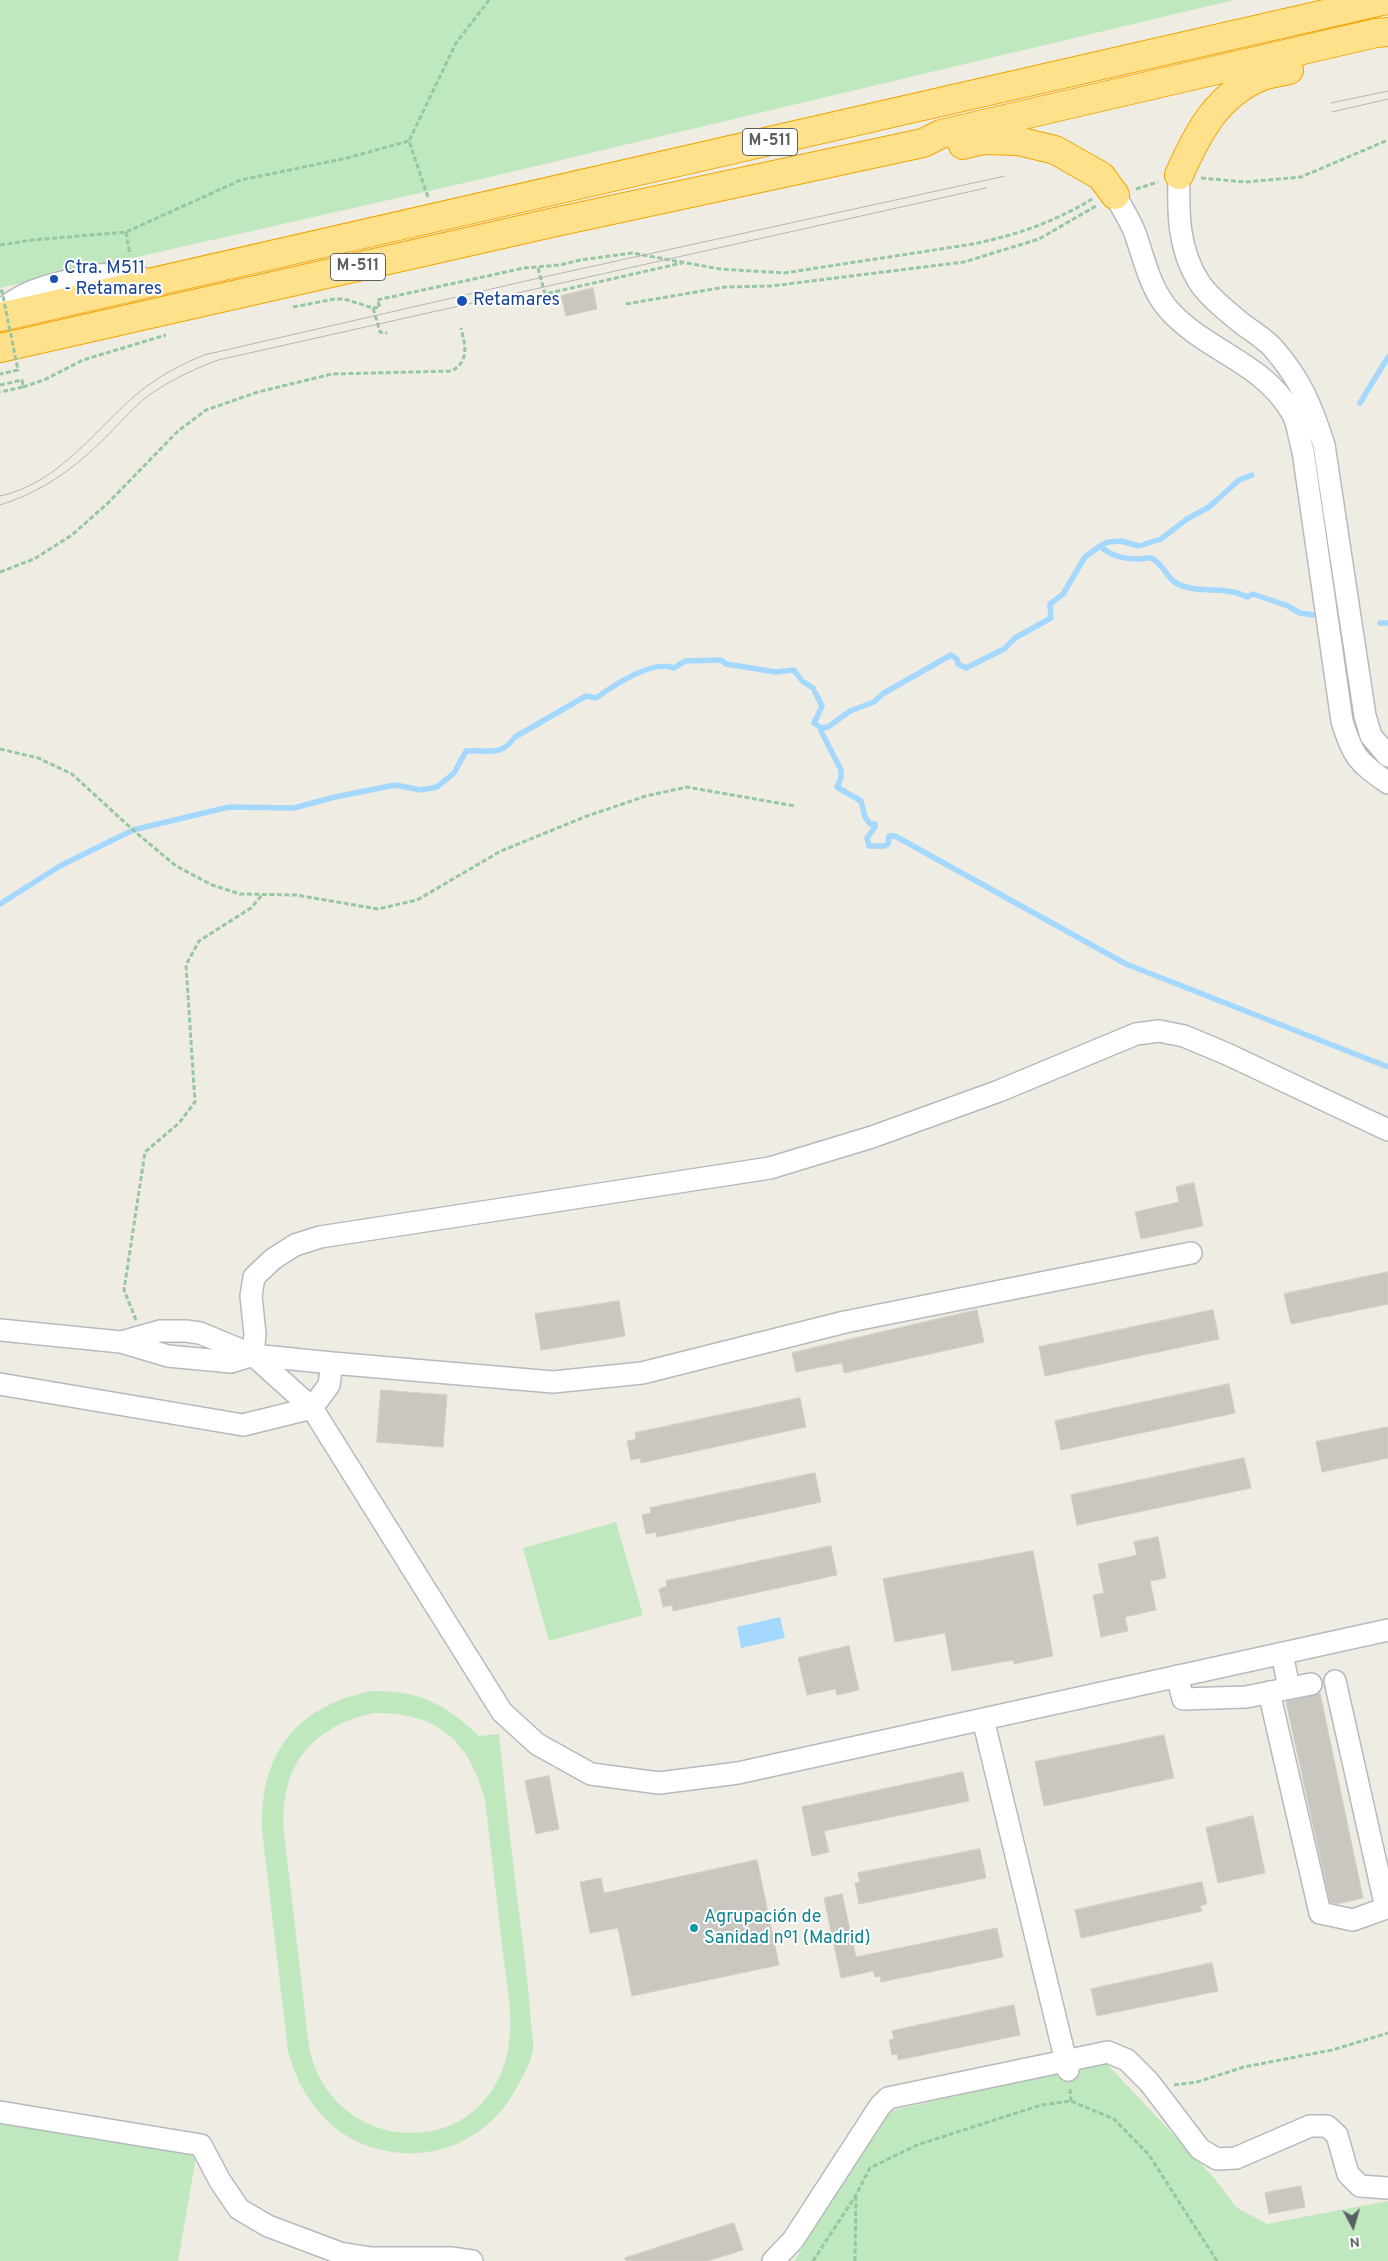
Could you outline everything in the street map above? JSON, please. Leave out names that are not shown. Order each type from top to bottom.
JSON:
[{"type":"highway","name":"M-511","points":[[0,317],[1386,0]]},
{"type":"highway","name":"M-511","points":[[1,348],[166,323],[551,223],[923,143],[941,134],[1376,33],[1388,32]]},
{"type":"highway","points":[[1179,175],[1207,120],[1232,94],[1262,77],[1380,47],[1388,40]]},
{"type":"highway","points":[[923,143],[944,149],[983,140],[1018,141],[1056,150],[1100,176],[1112,192]]},
{"type":"street","points":[[1179,175],[1178,214],[1183,246],[1200,283],[1234,318],[1271,346],[1294,373],[1311,403],[1324,445],[1365,716],[1372,736],[1388,756]]},
{"type":"street","points":[[1112,192],[1134,231],[1150,280],[1168,309],[1200,338],[1253,369],[1274,388],[1292,412],[1303,451],[1342,721],[1350,748],[1364,766],[1388,783]]},
{"type":"street","points":[[0,311],[16,299],[33,291],[95,276],[133,275],[153,283]]},
{"type":"street","points":[[1350,748],[1372,736]]},
{"type":"street","points":[[253,1354],[255,1334],[251,1296],[254,1277],[273,1259],[294,1245],[320,1237],[770,1168],[872,1137],[999,1092],[1136,1034],[1159,1031],[1184,1036],[1236,1058],[1388,1130]]},
{"type":"street","points":[[0,1330],[121,1342],[160,1331],[186,1331],[200,1333],[253,1354],[332,1364],[553,1382],[642,1373],[845,1322],[1192,1253]]},
{"type":"street","points":[[253,1354],[312,1408],[502,1712],[537,1744],[591,1774],[659,1782],[738,1773],[1388,1630]]},
{"type":"street","points":[[0,1384],[243,1425],[312,1408],[329,1385],[332,1364]]},
{"type":"street","points":[[1282,1653],[1290,1688]]},
{"type":"street","points":[[1177,1676],[1183,1699],[1246,1697],[1311,1684]]},
{"type":"street","points":[[1269,1692],[1320,1913],[1353,1920],[1386,1908],[1335,1681]]},
{"type":"street","points":[[983,1719],[1067,2065]]},
{"type":"street","points":[[773,2261],[793,2240],[880,2106],[888,2098],[1067,2065],[1108,2052],[1127,2060],[1149,2082],[1200,2149],[1217,2159],[1236,2158],[1310,2126],[1327,2126],[1337,2135],[1348,2174],[1360,2186],[1388,2188]]},
{"type":"street","points":[[0,2112],[201,2145],[220,2180],[239,2209],[268,2226],[340,2253],[371,2258],[451,2258],[472,2261]]},
{"type":"path","points":[[428,197],[409,141],[456,43],[489,0]]},
{"type":"path","points":[[287,308],[335,299],[344,299],[373,308],[380,307],[377,300],[524,268],[538,268],[632,253],[720,269],[784,273],[967,246],[1025,231],[1112,192],[1179,175],[1245,182],[1301,176],[1388,140]]},
{"type":"path","points":[[0,245],[33,240],[126,232],[241,180],[347,158],[409,141]]},
{"type":"path","points":[[626,304],[725,287],[772,286],[964,262],[1039,239],[1112,192]]},
{"type":"path","points":[[538,268],[545,294],[683,263]]},
{"type":"path","points":[[0,291],[2,291],[18,370],[0,374]]},
{"type":"path","points":[[373,308],[380,332],[387,333]]},
{"type":"path","points":[[0,392],[44,380],[83,360],[166,323]]},
{"type":"path","points":[[0,572],[34,559],[72,535],[108,503],[178,431],[206,410],[258,392],[332,374],[452,371],[461,366],[465,358],[461,328]]},
{"type":"path","points":[[0,385],[22,380],[23,387]]},
{"type":"path","points":[[0,749],[38,758],[72,774],[133,830],[176,866],[212,885],[240,894],[296,895],[378,908],[417,900],[518,844],[588,816],[646,796],[687,787],[795,806]]},
{"type":"path","points":[[121,1342],[137,1323],[124,1290],[145,1152],[179,1123],[195,1102],[186,965],[199,941],[252,908],[262,895]]},
{"type":"path","points":[[1149,2082],[1166,2086],[1197,2082],[1244,2068],[1332,2050],[1388,2033]]},
{"type":"path","points":[[813,2261],[856,2195],[870,2168],[917,2145],[1041,2105],[1071,2101],[1114,2120],[1149,2155],[1217,2261]]},
{"type":"path","points":[[854,2261],[856,2195]]},
{"type":"green space","points":[[0,0],[1234,0],[477,180],[0,288]]},
{"type":"green space","points":[[616,1522],[643,1615],[549,1641],[523,1548]]},
{"type":"green space","points":[[372,1691],[388,1691],[417,1696],[443,1707],[479,1736],[499,1734],[533,2049],[529,2064],[517,2087],[506,2105],[492,2120],[476,2133],[459,2143],[420,2153],[399,2153],[378,2149],[345,2135],[332,2125],[309,2099],[300,2084],[288,2051],[262,1830],[263,1803],[268,1778],[276,1756],[288,1737],[303,1721],[322,1708],[345,1698]],"holes":[[[373,1713],[395,1714],[432,1724],[447,1733],[459,1745],[470,1761],[478,1779],[485,1800],[510,2006],[510,2038],[503,2068],[485,2099],[461,2120],[432,2131],[400,2132],[370,2124],[343,2107],[322,2081],[309,2047],[284,1832],[284,1809],[287,1788],[293,1770],[303,1754],[316,1740],[332,1728],[351,1720]]]},
{"type":"green space","points":[[1105,2062],[1215,2179],[1236,2207],[1267,2224],[1388,2201],[1388,2261],[794,2261],[885,2112]]},
{"type":"green space","points":[[0,2119],[197,2151],[178,2261],[0,2261]]},
{"type":"water","points":[[780,1617],[785,1638],[741,1648],[737,1627]]},
{"type":"building","points":[[593,288],[597,309],[566,316],[561,296]]},
{"type":"building","points":[[1194,1183],[1203,1226],[1141,1239],[1135,1212],[1179,1202],[1176,1187]]},
{"type":"building","points":[[1388,1272],[1388,1304],[1291,1324],[1284,1294]]},
{"type":"building","points":[[619,1301],[625,1336],[541,1350],[535,1314]]},
{"type":"building","points":[[977,1310],[984,1342],[844,1373],[842,1363],[796,1372],[792,1353]]},
{"type":"building","points":[[1213,1310],[1219,1339],[1045,1376],[1039,1347]]},
{"type":"building","points":[[1229,1384],[1235,1413],[1061,1450],[1055,1421]]},
{"type":"building","points":[[381,1390],[447,1395],[443,1447],[377,1442]]},
{"type":"building","points":[[800,1398],[806,1427],[641,1463],[640,1458],[631,1460],[627,1441],[636,1439],[635,1433]]},
{"type":"building","points":[[1388,1427],[1388,1458],[1322,1472],[1316,1442]]},
{"type":"building","points":[[1244,1458],[1251,1488],[1077,1525],[1071,1495]]},
{"type":"building","points":[[815,1473],[821,1502],[657,1537],[656,1532],[646,1534],[642,1515],[651,1513],[650,1508]]},
{"type":"building","points":[[1158,1537],[1166,1578],[1150,1581],[1156,1610],[1125,1617],[1128,1631],[1101,1637],[1093,1595],[1104,1593],[1098,1564],[1137,1555],[1134,1542]]},
{"type":"building","points":[[831,1546],[837,1575],[673,1611],[672,1605],[663,1607],[659,1589],[667,1586],[666,1581]]},
{"type":"building","points":[[1033,1551],[1053,1656],[1014,1664],[1013,1660],[952,1671],[945,1633],[895,1642],[883,1579]]},
{"type":"building","points":[[849,1646],[859,1690],[837,1695],[835,1689],[807,1695],[798,1658]]},
{"type":"building","points":[[1320,1693],[1363,1898],[1337,1904],[1330,1902],[1286,1702]]},
{"type":"building","points":[[1164,1735],[1174,1778],[1044,1806],[1035,1762]]},
{"type":"building","points":[[963,1772],[969,1801],[824,1831],[829,1852],[812,1856],[802,1807]]},
{"type":"building","points":[[549,1776],[559,1829],[536,1834],[525,1781]]},
{"type":"building","points":[[1253,1816],[1265,1873],[1218,1883],[1206,1828]]},
{"type":"building","points":[[980,1849],[986,1878],[859,1904],[855,1883],[860,1882],[858,1873]]},
{"type":"building","name":"Agrupación de Sanidad nº1 (Madrid)","points":[[757,1860],[779,1965],[632,1996],[618,1928],[590,1933],[580,1882],[601,1878],[604,1893]]},
{"type":"building","points":[[1202,1882],[1207,1904],[1200,1906],[1202,1911],[1081,1938],[1075,1910]]},
{"type":"building","points":[[842,1894],[856,1957],[997,1928],[1003,1957],[881,1982],[880,1976],[875,1977],[873,1971],[841,1978],[824,1898]]},
{"type":"building","points":[[1212,1963],[1218,1991],[1097,2016],[1091,1989]]},
{"type":"building","points":[[1014,2005],[1020,2035],[898,2060],[897,2054],[892,2055],[889,2040],[894,2039],[892,2031]]},
{"type":"building","points":[[1301,2186],[1305,2207],[1269,2214],[1265,2193]]},
{"type":"building","points":[[734,2223],[743,2250],[707,2261],[626,2261],[625,2258]]},
{"type":"waterway","points":[[1360,403],[1388,357]]},
{"type":"waterway","points":[[815,692],[822,706],[814,723],[821,728],[828,727],[850,711],[874,702],[884,693],[951,655],[957,659],[958,664],[966,668],[1004,649],[1015,638],[1051,618],[1050,604],[1063,594],[1085,557],[1100,546],[1108,542],[1121,541],[1139,546],[1161,539],[1187,519],[1209,507],[1239,480],[1252,475]]},
{"type":"waterway","points":[[1100,546],[1118,557],[1134,559],[1151,558],[1158,562],[1173,581],[1184,587],[1230,591],[1247,597],[1253,594],[1288,606],[1300,613],[1313,615]]},
{"type":"waterway","points":[[1380,623],[1388,623]]},
{"type":"waterway","points":[[0,904],[60,866],[133,830],[229,807],[294,808],[335,797],[395,785],[421,790],[437,787],[454,773],[466,751],[493,751],[504,748],[515,737],[586,696],[596,698],[634,675],[655,667],[665,666],[674,668],[685,661],[721,660],[726,664],[776,672],[794,670],[802,681],[813,688]]},
{"type":"waterway","points":[[821,731],[841,770],[841,778],[837,787],[861,801],[865,817],[870,824],[875,824],[867,838],[869,846],[884,846],[888,844],[889,836],[895,836],[1126,964],[1388,1067]]},
{"type":"tram line","points":[[1331,103],[1388,91]]},
{"type":"tram line","points":[[1332,112],[1388,99]]},
{"type":"tram line","points":[[0,496],[20,490],[55,470],[147,386],[184,364],[204,355],[539,278],[1005,176]]},
{"type":"tram line","points":[[0,505],[30,493],[57,478],[82,459],[152,393],[180,377],[218,360],[986,188]]},
{"type":"place","name":"Ctra. M511 - Retamares","points":[[54,279]]},
{"type":"place","name":"Retamares","points":[[462,301]]},
{"type":"place","name":"Agrupación de Sanidad nº1 (Madrid)","points":[[694,1928]]}]
